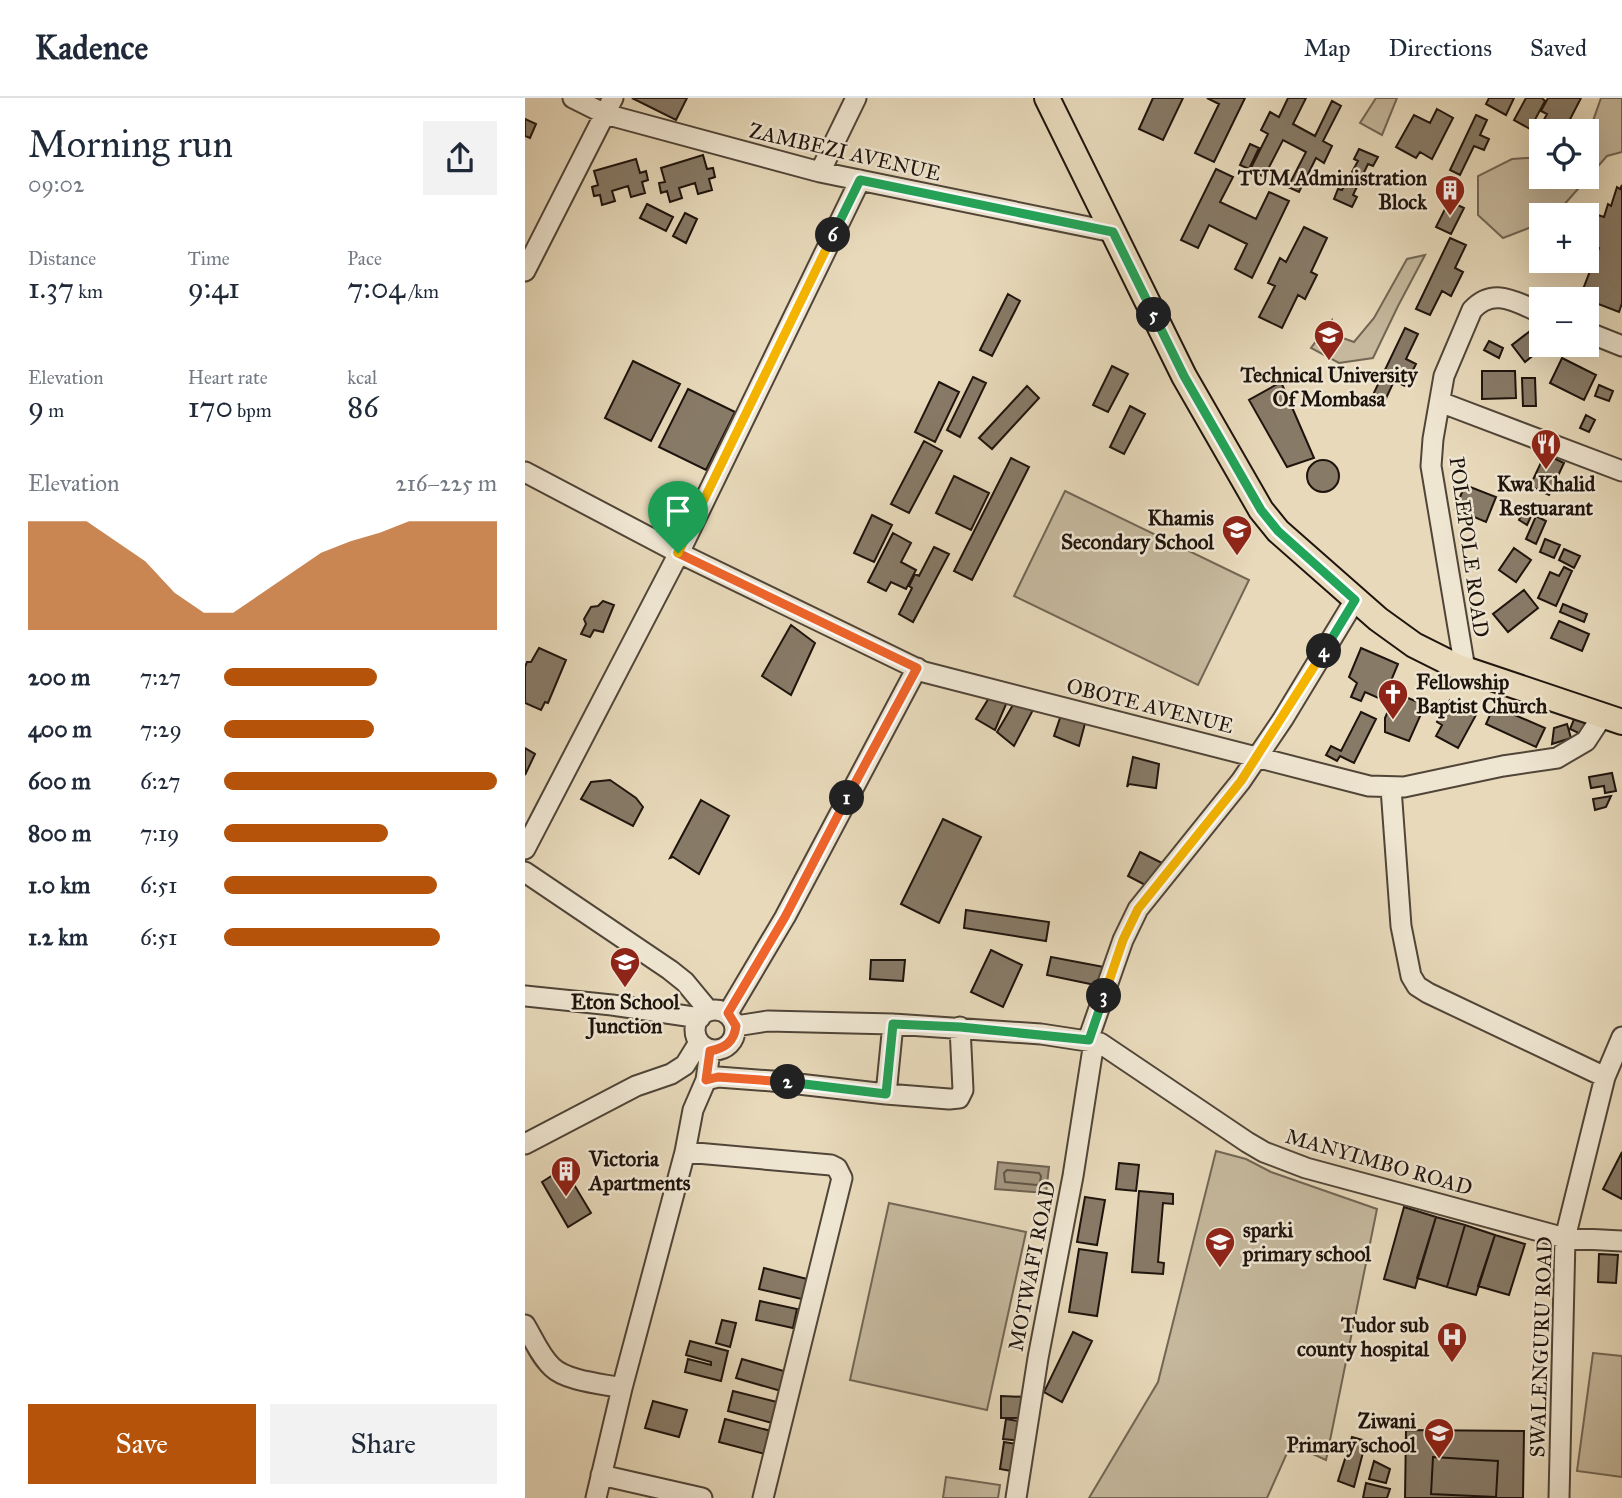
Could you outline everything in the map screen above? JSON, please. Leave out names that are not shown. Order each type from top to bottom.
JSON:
[{"type":"main road","points":[[1047,98],[1184,376],[1261,510],[1278,531],[1355,600],[1414,645],[1465,669],[1612,718]]},
{"type":"street","name":"ZAMBEZI AVENUE","points":[[573,98],[609,106],[820,172],[1113,232]]},
{"type":"street","points":[[820,172],[856,98]]},
{"type":"street","points":[[525,271],[609,106]]},
{"type":"street","points":[[525,849],[678,553],[860,180]]},
{"type":"street","name":"POLEPOLE ROAD","points":[[1465,669],[1431,466],[1444,376],[1472,310],[1480,301],[1491,297],[1507,299],[1529,308]]},
{"type":"street","points":[[1599,337],[1622,346]]},
{"type":"street","points":[[1440,402],[1622,471]]},
{"type":"street","name":"OBOTE AVENUE","points":[[525,472],[678,553],[937,676],[1337,778],[1391,788],[1557,758],[1571,752],[1612,718]]},
{"type":"street","name":"MOTWAFI ROAD","points":[[1016,1498],[1038,1358],[1073,1176],[1091,1041],[1123,940],[1138,909],[1259,756],[1355,600]]},
{"type":"street","points":[[596,1498],[622,1388],[703,1084],[704,1047],[694,1029],[718,1017],[785,917],[917,668]]},
{"type":"street","points":[[1391,788],[1401,926],[1411,976],[1417,986],[1605,1077]]},
{"type":"street","points":[[525,872],[685,982],[718,1017],[732,1039],[723,1049],[704,1047],[671,1074],[636,1086],[525,1144]]},
{"type":"street","name":"MANYIMBO ROAD","points":[[525,996],[768,1021],[960,1027],[1091,1041],[1109,1047],[1264,1152],[1306,1168],[1565,1238],[1622,1241]]},
{"type":"street","points":[[886,1094],[893,1024]]},
{"type":"street","points":[[671,1074],[683,1075],[703,1084],[718,1077],[886,1094],[959,1098],[963,1090],[960,1027]]},
{"type":"street","name":"SWALENGURU ROAD","points":[[1559,1498],[1565,1238],[1605,1077],[1622,1037]]},
{"type":"street","points":[[685,1152],[831,1165],[837,1168],[842,1178],[762,1498]]},
{"type":"street","points":[[525,1325],[555,1370],[567,1376],[622,1388]]},
{"type":"street","points":[[601,1475],[702,1498]]},
{"type":"shaded area","points":[[1376,98],[1397,98],[1382,135],[1360,123]]},
{"type":"shaded area","points":[[1601,98],[1622,98],[1622,152],[1607,156],[1599,165],[1599,119],[1594,119]]},
{"type":"shaded area","points":[[1529,158],[1529,189],[1578,189],[1566,203],[1529,203],[1529,228],[1503,238],[1478,215],[1478,176],[1512,159]]},
{"type":"shaded area","points":[[1425,255],[1373,358],[1339,363],[1311,348],[1332,320],[1337,336],[1354,342],[1374,318],[1407,259]]},
{"type":"shaded area","points":[[1065,491],[1249,580],[1198,685],[1014,596]]},
{"type":"shaded area","points":[[1216,1151],[1246,1159],[1271,1172],[1377,1209],[1326,1460],[1291,1444],[1267,1498],[1089,1498],[1158,1382]]},
{"type":"shaded area","points":[[889,1203],[1026,1232],[987,1410],[850,1380]]},
{"type":"shaded area","points":[[1593,1353],[1622,1356],[1622,1477],[1577,1471]]},
{"type":"shaded area","points":[[946,1477],[1000,1485],[998,1498],[943,1498]]},
{"type":"water","points":[[998,1162],[1049,1167],[1046,1193],[995,1189]]},
{"type":"building","points":[[632,98],[687,98],[676,120]]},
{"type":"building","points":[[1153,98],[1183,98],[1163,140],[1139,129]]},
{"type":"building","points":[[1207,98],[1245,98],[1214,162],[1195,153],[1219,104]]},
{"type":"building","points":[[1288,98],[1306,98],[1293,124],[1315,136],[1332,101],[1341,106],[1323,141],[1332,146],[1324,163],[1316,158],[1299,192],[1288,187],[1306,152],[1283,140],[1264,177],[1250,170],[1268,134],[1261,130],[1270,112],[1279,117]]},
{"type":"building","points":[[1489,98],[1514,98],[1506,115],[1486,104]]},
{"type":"building","points":[[1526,98],[1542,98],[1545,101],[1535,119],[1529,119],[1529,128],[1514,120]]},
{"type":"building","points":[[1548,98],[1581,98],[1570,119],[1544,119],[1547,114],[1541,111]]},
{"type":"building","points":[[1437,109],[1453,118],[1432,159],[1420,152],[1416,158],[1396,147],[1414,115],[1430,123]]},
{"type":"building","points":[[1476,115],[1487,120],[1480,135],[1489,139],[1484,150],[1474,146],[1460,175],[1450,170]]},
{"type":"building","points":[[525,119],[536,124],[530,138],[525,136]]},
{"type":"building","points":[[1250,144],[1259,148],[1249,169],[1240,165]]},
{"type":"building","points":[[1359,149],[1378,157],[1373,166],[1368,164],[1353,195],[1357,197],[1352,207],[1334,199],[1358,161],[1354,159]]},
{"type":"building","points":[[703,155],[707,169],[713,168],[715,177],[709,179],[712,190],[698,194],[695,183],[679,188],[682,198],[670,202],[667,191],[661,193],[659,183],[665,182],[661,168]]},
{"type":"building","points":[[636,159],[640,173],[646,171],[648,180],[642,182],[645,193],[631,197],[628,186],[612,191],[615,201],[602,205],[600,195],[594,196],[592,187],[598,185],[594,171]]},
{"type":"building","points":[[1216,169],[1233,177],[1220,202],[1256,219],[1269,192],[1289,201],[1252,278],[1235,269],[1247,244],[1209,225],[1198,248],[1181,240]]},
{"type":"building","points":[[1622,185],[1622,303],[1619,312],[1599,304],[1599,287],[1584,287],[1589,273],[1599,273],[1599,215],[1604,217],[1617,187],[1620,189]]},
{"type":"building","name":"TUM Administration Block","points":[[1449,201],[1464,208],[1451,234],[1436,227]]},
{"type":"building","points":[[647,204],[673,217],[666,231],[640,218]]},
{"type":"building","points":[[685,213],[697,219],[686,243],[673,236]]},
{"type":"building","points":[[1304,227],[1327,238],[1311,272],[1317,275],[1305,299],[1298,295],[1282,328],[1259,317],[1275,286],[1268,283],[1280,258],[1286,262]]},
{"type":"building","points":[[1450,238],[1466,245],[1455,268],[1463,272],[1451,296],[1442,291],[1430,315],[1416,309]]},
{"type":"building","points":[[1008,294],[1020,301],[992,356],[980,350]]},
{"type":"building","points":[[1405,328],[1418,334],[1406,359],[1416,364],[1405,386],[1394,381],[1383,405],[1371,399]]},
{"type":"building","points":[[1529,332],[1529,357],[1531,357],[1525,362],[1512,345]]},
{"type":"building","points":[[1489,341],[1503,348],[1499,358],[1484,350]]},
{"type":"building","points":[[1562,358],[1596,375],[1584,400],[1550,383]]},
{"type":"building","points":[[633,361],[680,384],[651,441],[605,418]]},
{"type":"building","points":[[1112,366],[1128,374],[1108,412],[1093,405]]},
{"type":"building","points":[[1482,371],[1515,371],[1516,398],[1482,399]]},
{"type":"building","points":[[973,377],[986,383],[960,437],[947,430]]},
{"type":"building","points":[[1522,378],[1535,378],[1536,406],[1523,406]]},
{"type":"building","points":[[939,382],[959,392],[935,442],[915,432]]},
{"type":"building","points":[[1281,382],[1314,458],[1287,467],[1249,400]]},
{"type":"building","points":[[1599,385],[1613,391],[1609,401],[1595,396]]},
{"type":"building","points":[[1027,386],[1039,398],[992,449],[979,438]]},
{"type":"building","points":[[688,389],[735,412],[706,470],[659,447]]},
{"type":"building","points":[[1130,406],[1145,414],[1124,454],[1110,447]]},
{"type":"building","points":[[1586,415],[1595,420],[1589,432],[1580,428]]},
{"type":"building","points":[[924,441],[942,451],[909,513],[891,504]]},
{"type":"building","points":[[1545,454],[1564,463],[1549,495],[1530,486]]},
{"type":"building","points":[[1011,458],[1029,467],[972,580],[954,571]]},
{"type":"building","points":[[1323,460],[1334,465],[1339,476],[1334,487],[1323,492],[1312,487],[1307,476],[1312,465]]},
{"type":"building","points":[[954,476],[989,493],[971,530],[936,513]]},
{"type":"building","points":[[1465,485],[1496,497],[1486,522],[1455,509]]},
{"type":"building","points":[[1525,508],[1533,512],[1527,525],[1519,520]]},
{"type":"building","points":[[872,515],[892,525],[874,562],[854,553]]},
{"type":"building","points":[[1536,516],[1546,521],[1536,544],[1526,539]]},
{"type":"building","points":[[893,533],[911,543],[901,562],[916,570],[906,589],[891,582],[886,591],[868,582]]},
{"type":"building","points":[[1545,539],[1560,545],[1554,558],[1540,552]]},
{"type":"building","points":[[934,547],[949,554],[913,622],[899,614],[912,588],[909,586],[915,574],[919,576]]},
{"type":"building","points":[[1514,548],[1531,560],[1516,582],[1499,570]]},
{"type":"building","points":[[1564,549],[1580,556],[1574,568],[1559,560]]},
{"type":"building","points":[[1564,567],[1572,571],[1556,606],[1538,598],[1550,572],[1559,576]]},
{"type":"building","points":[[1524,590],[1538,608],[1508,632],[1493,614]]},
{"type":"building","points":[[603,601],[614,605],[603,632],[594,630],[590,637],[581,634],[586,624],[584,619],[591,607],[598,606]]},
{"type":"building","points":[[1563,604],[1587,614],[1584,622],[1560,612]]},
{"type":"building","points":[[1559,621],[1589,634],[1582,651],[1551,638]]},
{"type":"building","points":[[791,625],[815,643],[791,695],[762,676]]},
{"type":"building","points":[[539,648],[566,660],[548,703],[545,702],[541,710],[525,703],[525,667]]},
{"type":"building","points":[[1361,648],[1398,664],[1383,700],[1365,692],[1361,701],[1351,697],[1357,683],[1349,677]]},
{"type":"building","points":[[1396,693],[1425,705],[1409,741],[1385,732],[1385,718]]},
{"type":"building","points":[[989,698],[1007,702],[995,730],[976,719]]},
{"type":"building","points":[[1450,700],[1476,715],[1458,748],[1436,736],[1442,725],[1437,722]]},
{"type":"building","points":[[1013,705],[1033,710],[1014,746],[997,732]]},
{"type":"building","points":[[1494,706],[1545,728],[1536,747],[1486,724]]},
{"type":"building","points":[[1361,712],[1376,719],[1354,763],[1340,756],[1337,761],[1326,755],[1331,746],[1341,751]]},
{"type":"building","points":[[1577,712],[1593,719],[1585,736],[1570,729]]},
{"type":"building","points":[[1061,715],[1087,716],[1079,746],[1054,736]]},
{"type":"building","points":[[1567,724],[1571,738],[1552,744],[1554,728]]},
{"type":"building","points":[[525,748],[535,754],[525,775]]},
{"type":"building","points":[[1133,757],[1159,764],[1156,788],[1129,784],[1127,787]]},
{"type":"building","points":[[1612,773],[1616,791],[1605,793],[1604,786],[1591,788],[1589,777]]},
{"type":"building","points":[[610,780],[636,798],[643,807],[633,826],[581,799],[591,782]]},
{"type":"building","points":[[1611,796],[1606,807],[1595,810],[1593,799]]},
{"type":"building","points":[[701,800],[729,816],[699,874],[673,857],[670,858]]},
{"type":"building","points":[[943,819],[981,837],[939,923],[901,904]]},
{"type":"building","points":[[1140,852],[1164,864],[1151,888],[1128,876]]},
{"type":"building","points":[[966,910],[1049,922],[1046,941],[964,928]]},
{"type":"building","points":[[991,950],[1022,965],[1003,1007],[971,992]]},
{"type":"building","points":[[1051,957],[1104,967],[1100,986],[1047,975]]},
{"type":"building","points":[[871,960],[905,960],[903,981],[870,979]]},
{"type":"building","points":[[1622,1152],[1622,1199],[1603,1189]]},
{"type":"building","points":[[1119,1163],[1139,1165],[1136,1191],[1116,1189]]},
{"type":"building","name":"Victoria Apartments","points":[[564,1168],[591,1213],[568,1227],[542,1182]]},
{"type":"building","points":[[1139,1191],[1173,1194],[1173,1204],[1163,1203],[1158,1262],[1164,1263],[1163,1274],[1132,1272]]},
{"type":"building","points":[[1085,1197],[1105,1200],[1097,1245],[1077,1242]]},
{"type":"building","points":[[1404,1207],[1436,1217],[1415,1288],[1384,1279]]},
{"type":"building","points":[[1436,1217],[1465,1225],[1447,1287],[1417,1278]]},
{"type":"building","points":[[1465,1225],[1495,1235],[1476,1295],[1447,1287]]},
{"type":"building","points":[[1495,1235],[1525,1244],[1509,1295],[1478,1286]]},
{"type":"building","points":[[1079,1249],[1107,1253],[1097,1316],[1069,1312]]},
{"type":"building","points":[[1599,1254],[1618,1255],[1616,1283],[1598,1282]]},
{"type":"building","points":[[764,1268],[807,1279],[802,1299],[759,1289]]},
{"type":"building","points":[[760,1301],[797,1309],[793,1328],[756,1320]]},
{"type":"building","points":[[722,1320],[736,1323],[730,1347],[716,1343]]},
{"type":"building","points":[[1073,1332],[1092,1341],[1062,1402],[1044,1392]]},
{"type":"building","points":[[690,1341],[728,1351],[721,1381],[685,1372],[688,1359],[711,1365],[711,1362],[686,1355]]},
{"type":"building","points":[[742,1359],[787,1372],[781,1391],[736,1378]]},
{"type":"building","points":[[733,1391],[777,1402],[772,1423],[728,1411]]},
{"type":"building","points":[[1001,1396],[1028,1397],[1027,1418],[1001,1418]]},
{"type":"building","points":[[653,1401],[687,1410],[679,1437],[645,1428]]},
{"type":"building","points":[[725,1419],[771,1431],[765,1454],[719,1442]]},
{"type":"building","points":[[1006,1419],[1024,1422],[1022,1441],[1003,1439]]},
{"type":"building","points":[[1406,1430],[1524,1431],[1523,1498],[1405,1498]],"holes":[[[1433,1457],[1498,1461],[1496,1497],[1431,1494]]]},
{"type":"building","points":[[1352,1437],[1366,1441],[1354,1487],[1338,1481]]},
{"type":"building","points":[[1004,1442],[1022,1445],[1017,1472],[1000,1469]]},
{"type":"building","points":[[1433,1457],[1498,1461],[1496,1497],[1431,1494]]},
{"type":"building","points":[[1374,1461],[1390,1469],[1386,1483],[1369,1479]]},
{"type":"building","points":[[1366,1483],[1390,1489],[1387,1498],[1363,1498]]},
{"type":"place","name":"TUM Administration Block","points":[[1450,217]]},
{"type":"place","name":"Technical University Of Mombasa","points":[[1329,362]]},
{"type":"place","name":"Kwa Khalid Restuarant","points":[[1546,471]]},
{"type":"place","name":"Khamis Secondary School","points":[[1237,557]]},
{"type":"place","name":"Fellowship Baptist Church","points":[[1393,721]]},
{"type":"place","name":"Eton School Junction","points":[[625,989]]},
{"type":"place","name":"Victoria Apartments","points":[[566,1198]]},
{"type":"place","name":"sparki primary school","points":[[1220,1269]]},
{"type":"place","name":"Tudor sub county hospital","points":[[1452,1364]]},
{"type":"place","name":"Ziwani Primary school","points":[[1439,1460]]},
{"type":"route","points":[[860,180],[1113,232],[1184,376],[1261,510],[1278,531],[1355,600],[1259,756],[1138,909],[1123,940],[1089,1040],[960,1027],[893,1024],[886,1094],[772,1081],[718,1077],[706,1080],[710,1051],[723,1049],[735,1033],[734,1019],[728,1013],[785,917],[917,668],[678,553],[860,180]]}]
